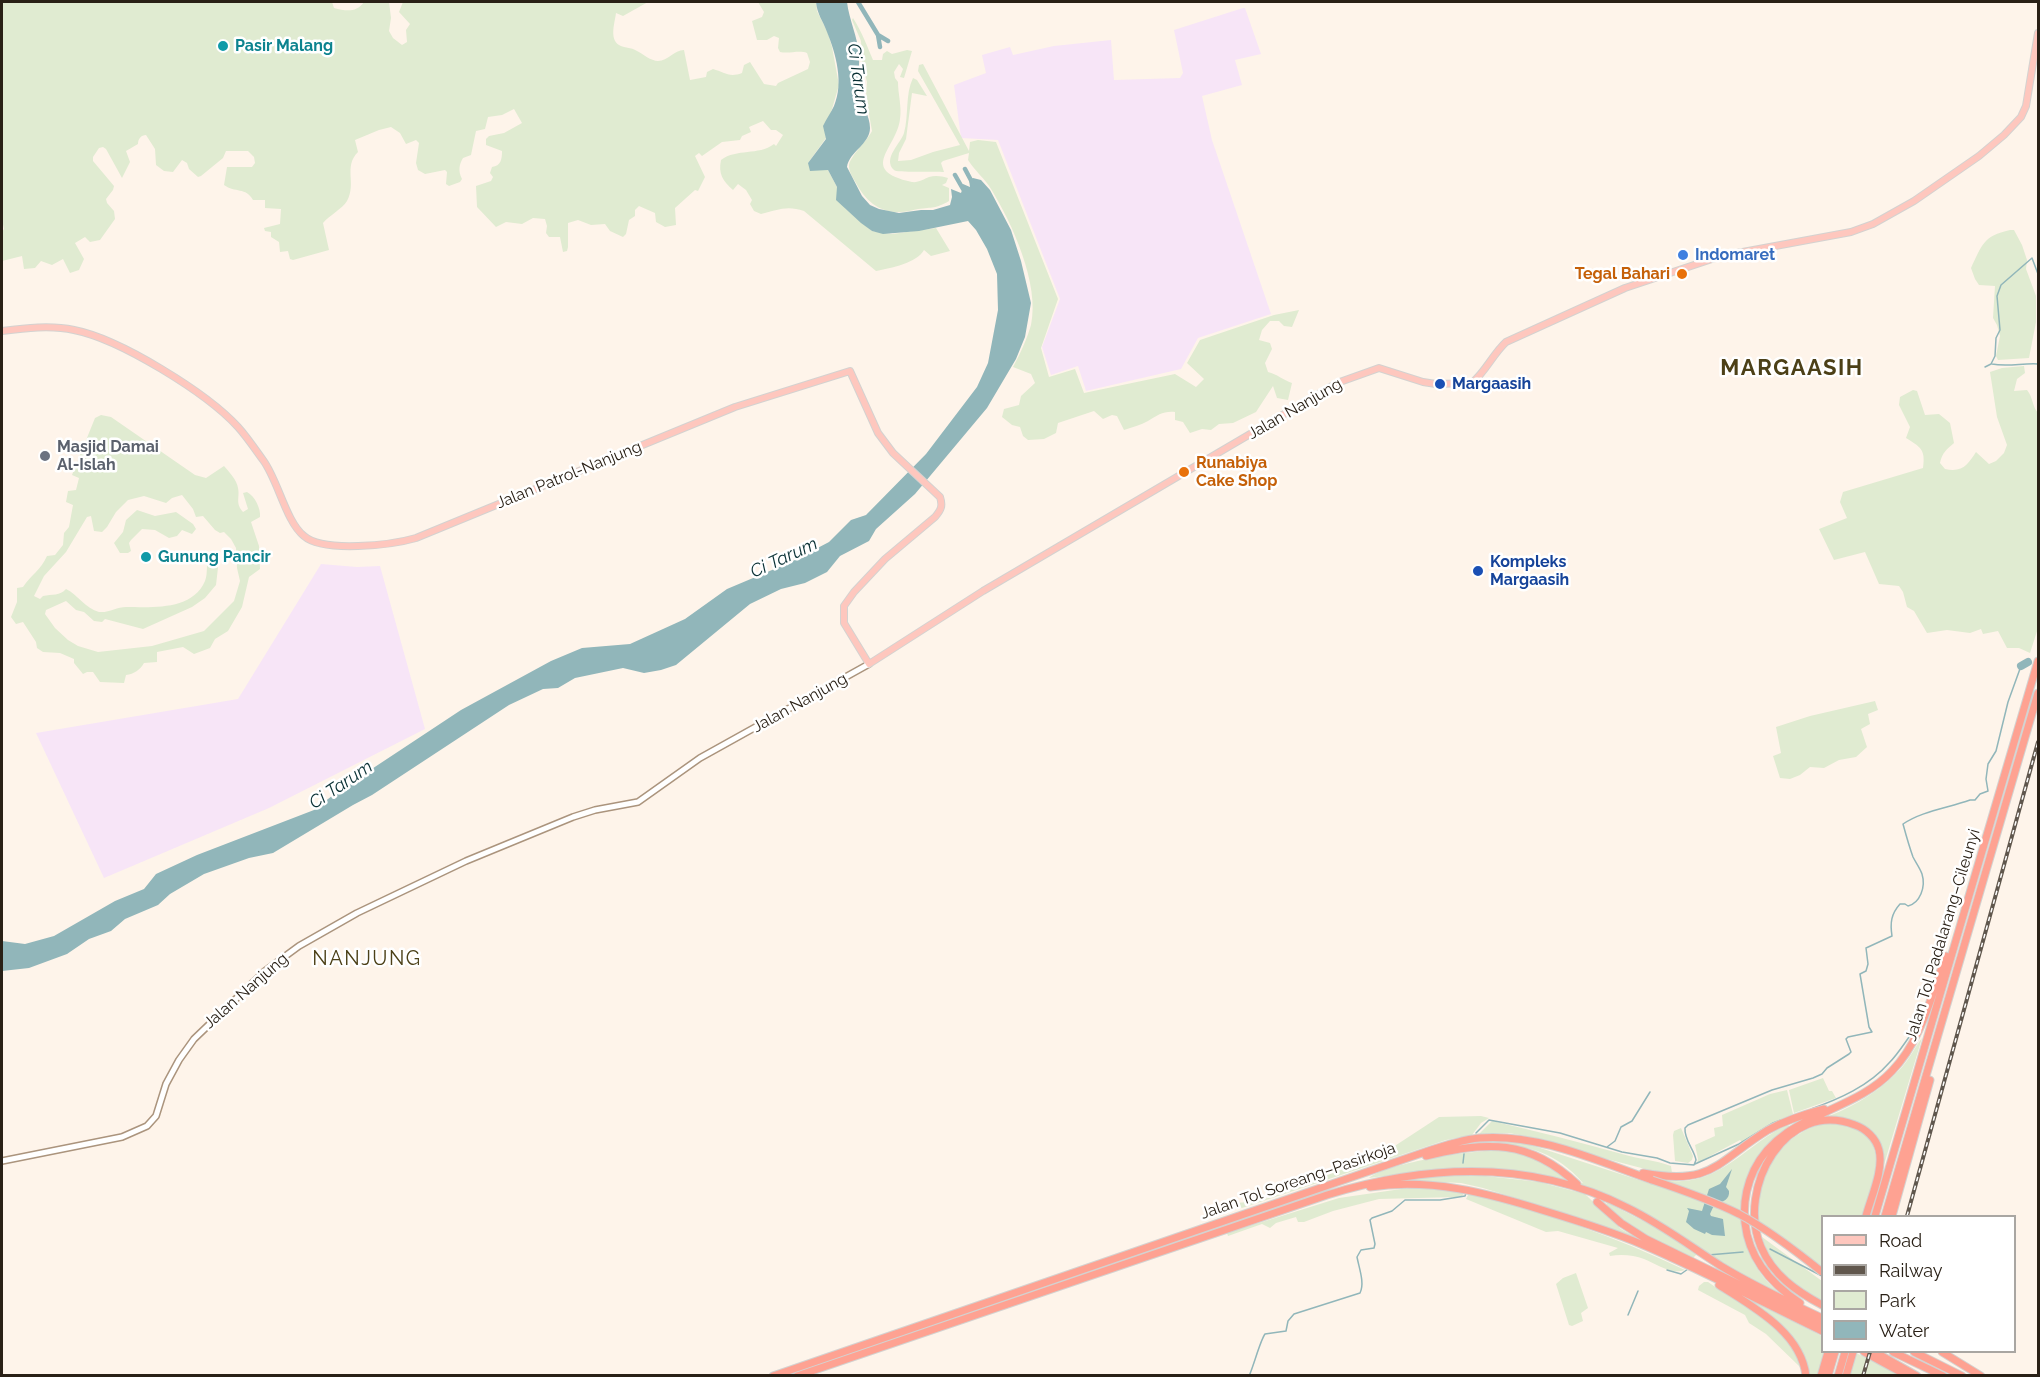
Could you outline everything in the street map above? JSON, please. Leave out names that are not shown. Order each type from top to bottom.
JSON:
[{"type":"highway","name":"Jalan Tol Padalarang–Cileunyi","points":[[1875,1215],[2038,661]]},
{"type":"highway","name":"Jalan Tol Padalarang–Cileunyi","points":[[1885,1215],[2038,693]]},
{"type":"highway","points":[[1821,1316],[1786,1294],[1761,1267],[1753,1253],[1748,1236],[1744,1203],[1753,1172],[1762,1156],[1774,1142],[1798,1124],[1870,1090],[1885,1078],[1907,1053],[1921,1023],[1960,921]]},
{"type":"highway","points":[[1894,1215],[1948,1006]]},
{"type":"highway","points":[[1652,1177],[1681,1177],[1707,1172],[1725,1162],[1765,1132],[1798,1116],[1852,1100]]},
{"type":"highway","points":[[1821,1304],[1783,1279],[1768,1261],[1761,1248],[1756,1233],[1754,1210],[1756,1190],[1763,1167],[1782,1143],[1804,1127],[1832,1121],[1858,1126],[1874,1139],[1880,1155],[1877,1178],[1866,1215]]},
{"type":"highway","name":"Jalan Tol Soreang–Pasirkoja","points":[[773,1376],[1447,1145],[1488,1138],[1538,1142],[1652,1177],[1737,1214],[1776,1237],[1821,1271]]},
{"type":"highway","points":[[1371,1171],[1443,1152],[1505,1147],[1523,1150],[1542,1157],[1577,1184]]},
{"type":"highway","name":"Jalan Tol Soreang–Pasirkoja","points":[[797,1376],[1327,1195],[1367,1183],[1452,1171],[1493,1172],[1532,1177],[1611,1200],[1651,1220],[1722,1266],[1775,1296],[1821,1317]]},
{"type":"highway","points":[[1327,1195],[1395,1184],[1430,1184],[1459,1188],[1509,1200],[1644,1242],[1821,1331]]},
{"type":"highway","points":[[1597,1202],[1644,1242],[1680,1263],[1821,1326]]},
{"type":"highway","points":[[1705,1273],[1783,1332],[1798,1351],[1806,1376]]},
{"type":"highway","points":[[1821,1376],[1828,1353]]},
{"type":"highway","points":[[1828,1376],[1835,1353]]},
{"type":"highway","points":[[1838,1376],[1845,1353]]},
{"type":"highway","points":[[1846,1376],[1853,1353]]},
{"type":"highway","points":[[1866,1353],[1908,1376]]},
{"type":"highway","points":[[1877,1353],[1917,1376]]},
{"type":"highway","points":[[1895,1353],[1943,1376]]},
{"type":"highway","points":[[1916,1353],[1963,1376]]},
{"type":"highway","points":[[1927,1353],[1963,1376]]},
{"type":"highway","points":[[1944,1353],[1981,1376]]},
{"type":"main road","name":"Jalan Nanjung","points":[[2,1161],[122,1137],[147,1126],[156,1116],[166,1084],[194,1039],[265,970],[299,946],[357,913],[466,861],[573,817],[595,810],[638,802],[700,758],[869,664],[983,591],[1331,386],[1379,368],[1423,382],[1468,384],[1477,379],[1502,345],[1511,339],[1625,288],[1735,252],[1861,230],[1914,201],[1978,156],[2004,135],[2021,117],[2026,106],[2038,33]]},
{"type":"main road","name":"Jalan Patrol-Nanjung","points":[[2,331],[65,328],[87,333],[126,350],[180,382],[238,427],[270,470],[298,531],[308,539],[324,544],[384,545],[416,538],[735,407],[850,371],[878,433],[893,453],[933,490],[942,503],[940,511],[885,560],[854,592],[844,606],[844,623],[869,664]]},
{"type":"shaded area","points":[[1245,8],[1261,54],[1235,60],[1242,85],[1202,96],[1212,140],[1271,314],[1198,338],[1181,369],[1086,391],[1078,366],[1051,375],[1042,347],[1060,299],[998,140],[961,138],[954,85],[986,73],[982,55],[1010,47],[1013,55],[1054,46],[1111,40],[1114,80],[1180,78],[1183,73],[1174,30]]},
{"type":"shaded area","points":[[321,564],[380,566],[425,729],[269,808],[104,878],[36,733],[238,699]]},
{"type":"green space","points":[[2,2],[332,2],[334,8],[354,10],[364,2],[389,2],[391,18],[389,31],[393,38],[402,45],[407,42],[406,30],[410,24],[399,12],[403,2],[648,2],[623,16],[616,13],[613,35],[619,45],[635,50],[655,61],[684,50],[690,80],[706,77],[707,72],[713,69],[730,75],[742,73],[744,65],[750,62],[764,84],[776,86],[808,69],[810,62],[807,53],[780,52],[779,38],[774,36],[767,40],[757,40],[752,21],[762,17],[764,12],[758,2],[816,2],[817,11],[832,47],[839,85],[825,133],[826,138],[808,163],[828,170],[837,187],[837,196],[846,209],[872,231],[892,234],[936,228],[950,251],[931,256],[924,250],[921,255],[910,262],[876,271],[804,211],[787,208],[761,214],[754,211],[750,204],[752,200],[746,190],[738,184],[733,190],[724,180],[720,165],[721,160],[727,156],[761,150],[774,144],[776,146],[783,135],[776,130],[771,130],[763,121],[749,127],[751,132],[742,136],[740,140],[722,142],[702,156],[699,153],[695,156],[705,177],[698,191],[695,190],[675,208],[676,225],[665,227],[656,222],[655,213],[639,206],[635,210],[635,216],[629,220],[626,234],[623,237],[610,231],[605,224],[591,225],[578,220],[568,223],[568,247],[567,251],[563,252],[560,237],[549,237],[546,233],[545,219],[533,218],[522,224],[506,222],[496,227],[477,207],[476,186],[491,181],[492,167],[499,164],[502,157],[502,151],[486,145],[486,139],[489,136],[504,133],[522,123],[514,109],[502,115],[488,117],[485,129],[476,131],[471,155],[463,158],[461,163],[462,179],[449,186],[446,184],[447,172],[445,170],[425,174],[418,170],[416,163],[419,143],[416,140],[406,144],[400,133],[391,127],[355,140],[358,152],[351,163],[350,194],[345,204],[323,223],[329,250],[293,260],[290,259],[288,251],[280,252],[279,242],[271,237],[271,232],[265,231],[264,228],[280,224],[281,209],[265,208],[265,200],[253,200],[247,193],[224,185],[227,167],[252,167],[255,163],[254,157],[248,151],[226,151],[223,158],[198,177],[182,160],[173,172],[164,171],[156,165],[155,149],[144,135],[138,144],[126,151],[130,162],[122,178],[106,149],[99,148],[93,161],[114,186],[106,199],[114,211],[115,219],[100,240],[90,242],[85,237],[75,243],[84,259],[79,270],[70,273],[63,259],[52,265],[41,261],[35,268],[24,269],[22,256],[2,261],[2,232],[4,229],[2,220]]},
{"type":"green space","points":[[853,18],[873,60],[882,60],[883,54],[887,51],[892,54],[912,51],[904,78],[900,77],[903,69],[899,64],[894,72],[898,82],[900,119],[883,164],[886,171],[912,182],[934,176],[948,178],[942,185],[949,188],[949,201],[944,204],[904,212],[892,212],[879,208],[868,200],[851,175],[850,162],[872,131],[866,97],[867,82],[862,64],[861,41]]},
{"type":"green space","points":[[923,64],[969,151],[970,142],[978,140],[996,142],[1058,299],[1041,348],[1049,377],[1075,369],[1084,393],[1175,374],[1196,387],[1204,379],[1187,363],[1200,340],[1274,315],[1299,310],[1292,327],[1284,326],[1279,321],[1270,321],[1262,330],[1259,340],[1270,343],[1272,349],[1265,363],[1268,372],[1292,383],[1288,400],[1277,398],[1273,386],[1256,412],[1233,423],[1219,424],[1211,430],[1202,429],[1190,433],[1183,422],[1175,420],[1175,412],[1161,414],[1124,430],[1117,416],[1112,415],[1103,419],[1094,411],[1058,423],[1056,433],[1044,439],[1028,440],[1023,436],[1020,427],[1012,425],[1002,417],[1004,409],[1019,405],[1021,396],[1035,383],[1031,374],[1013,367],[1031,325],[1032,291],[1028,273],[1007,219],[989,185],[968,160],[969,153],[943,161],[941,163],[944,172],[896,171],[891,166],[891,156],[904,133],[909,91],[913,78],[917,80],[927,96],[912,93],[906,139],[898,161],[911,160],[960,145],[918,71],[919,65]]},
{"type":"green space","points":[[2014,230],[2027,260],[2026,269],[2036,296],[2036,322],[2029,358],[1998,360],[1996,356],[2000,336],[1993,318],[1995,286],[1979,285],[1971,268],[1984,243],[1994,235]]},
{"type":"green space","points":[[2024,366],[2025,373],[2017,379],[2014,391],[2027,390],[2038,413],[2038,628],[2030,653],[2019,648],[2007,648],[1998,631],[1983,634],[1981,629],[1970,633],[1947,630],[1927,633],[1914,611],[1907,607],[1899,586],[1879,584],[1865,552],[1834,560],[1819,529],[1847,518],[1840,502],[1843,492],[1923,468],[1923,453],[1906,438],[1910,427],[1899,405],[1900,397],[1913,390],[1917,391],[1925,415],[1939,414],[1950,423],[1954,443],[1945,451],[1941,460],[1940,463],[1945,469],[1961,469],[1976,452],[1989,464],[1996,461],[2004,453],[2007,445],[1997,417],[1990,372],[2002,368]]},
{"type":"green space","points":[[101,415],[111,417],[195,475],[206,478],[224,466],[237,485],[238,503],[243,512],[248,509],[243,493],[247,492],[255,500],[260,514],[260,517],[251,522],[259,546],[260,569],[249,577],[242,607],[228,631],[215,639],[210,648],[194,654],[183,647],[157,652],[157,662],[144,663],[132,674],[126,675],[124,683],[100,682],[93,672],[83,674],[74,663],[74,659],[60,653],[43,652],[37,648],[36,642],[23,622],[16,624],[11,617],[17,602],[17,588],[23,587],[47,556],[55,555],[63,545],[64,533],[69,527],[73,505],[66,502],[68,491],[76,490],[79,478],[72,475],[95,418]],"holes":[[[182,495],[196,517],[203,516],[215,530],[220,533],[224,532],[231,539],[236,548],[240,581],[234,601],[204,631],[152,646],[98,652],[78,646],[55,628],[45,614],[46,610],[66,601],[94,621],[102,622],[105,619],[143,629],[192,607],[205,598],[216,585],[219,559],[217,556],[208,558],[206,578],[199,591],[191,598],[170,605],[123,607],[99,612],[90,608],[66,589],[61,593],[43,596],[40,599],[34,596],[44,576],[66,552],[87,517],[91,516],[94,531],[102,532],[128,500],[144,496],[166,503]]]},
{"type":"green space","points":[[137,510],[155,516],[176,512],[193,524],[196,529],[192,534],[182,530],[177,536],[169,538],[155,530],[142,529],[129,543],[131,551],[120,553],[114,543],[123,532],[126,520]]},
{"type":"green space","points":[[1875,701],[1878,710],[1868,714],[1870,724],[1861,729],[1867,747],[1856,757],[1839,760],[1824,768],[1810,767],[1790,779],[1780,778],[1773,756],[1781,753],[1776,727],[1810,716]]},
{"type":"green space","points":[[1922,1038],[1883,1168],[1879,1141],[1875,1133],[1862,1125],[1829,1116],[1850,1107],[1887,1082],[1906,1063]]},
{"type":"green space","points":[[1823,1078],[1829,1091],[1832,1091],[1836,1098],[1794,1113],[1789,1090]]},
{"type":"green space","points":[[1787,1090],[1793,1114],[1775,1122],[1743,1144],[1740,1140],[1697,1163],[1695,1145],[1715,1136],[1714,1128],[1723,1126],[1722,1115],[1770,1094]]},
{"type":"green space","points":[[1481,1116],[1489,1118],[1481,1123],[1472,1135],[1446,1140],[1242,1208],[1233,1203],[1252,1202],[1272,1197],[1384,1153],[1439,1117]]},
{"type":"green space","points":[[1492,1121],[1665,1164],[1671,1166],[1672,1173],[1649,1170],[1584,1153],[1547,1140],[1509,1133],[1479,1134]]},
{"type":"green space","points":[[1834,1122],[1856,1128],[1867,1136],[1876,1156],[1874,1181],[1863,1215],[1821,1215],[1821,1269],[1758,1223],[1761,1187],[1775,1156],[1800,1133]]},
{"type":"green space","points":[[1788,1125],[1790,1127],[1770,1143],[1755,1162],[1746,1183],[1742,1206],[1742,1229],[1749,1251],[1760,1272],[1777,1293],[1583,1187],[1472,1168],[1438,1169],[1369,1178],[1398,1166],[1445,1156],[1513,1150],[1534,1155],[1568,1178],[1583,1183],[1567,1167],[1550,1156],[1533,1150],[1497,1145],[1436,1150],[1469,1143],[1504,1141],[1531,1145],[1651,1184],[1654,1179],[1682,1181],[1698,1179],[1725,1167],[1774,1132]]},
{"type":"green space","points":[[1681,1128],[1693,1156],[1688,1163],[1675,1161],[1673,1135],[1674,1131]]},
{"type":"green space","points":[[1468,1174],[1539,1182],[1585,1194],[1621,1229],[1643,1241],[1584,1219],[1483,1188],[1461,1183],[1399,1180]]},
{"type":"green space","points":[[1408,1188],[1439,1188],[1465,1192],[1462,1196],[1457,1197],[1379,1199],[1333,1211],[1304,1222],[1298,1222],[1296,1217],[1276,1223],[1270,1228],[1262,1224],[1228,1236],[1227,1233],[1339,1198]]},
{"type":"green space","points":[[1469,1193],[1579,1226],[1685,1270],[1669,1270],[1632,1256],[1610,1256],[1609,1253],[1618,1248],[1558,1231],[1546,1232],[1466,1199]]},
{"type":"green space","points":[[1606,1202],[1655,1227],[1697,1254],[1693,1258],[1630,1227],[1610,1210]]},
{"type":"green space","points":[[1762,1237],[1821,1280],[1821,1300],[1785,1275],[1766,1248]]},
{"type":"green space","points":[[1576,1273],[1588,1308],[1581,1313],[1583,1321],[1572,1326],[1569,1325],[1556,1284],[1563,1278]]},
{"type":"green space","points":[[1704,1282],[1708,1282],[1763,1318],[1786,1340],[1795,1353],[1800,1367],[1766,1334],[1749,1323],[1745,1315],[1698,1290]]},
{"type":"green space","points":[[1736,1293],[1821,1336],[1821,1353],[1826,1353],[1818,1375],[1808,1375],[1800,1348],[1772,1318]]},
{"type":"green space","points":[[1856,1353],[1903,1376],[1850,1376]]},
{"type":"water","name":"Ci Tarum","points":[[816,2],[847,2],[857,42],[858,90],[870,128],[867,139],[851,157],[847,167],[862,196],[870,205],[899,213],[933,210],[950,205],[951,189],[961,193],[960,186],[963,184],[970,187],[969,180],[973,178],[981,180],[990,190],[1011,230],[1031,303],[1025,337],[1016,359],[987,408],[915,494],[876,529],[869,541],[840,556],[827,572],[805,583],[781,589],[750,604],[676,665],[644,673],[623,668],[575,678],[558,688],[543,689],[509,705],[372,795],[273,853],[249,858],[204,874],[170,894],[158,905],[125,919],[111,931],[89,939],[67,954],[29,968],[2,971],[2,941],[25,944],[54,936],[115,901],[144,889],[156,874],[197,855],[314,810],[337,792],[461,710],[551,661],[582,648],[630,644],[685,619],[727,589],[791,562],[829,542],[851,520],[866,515],[926,454],[977,387],[988,363],[998,310],[997,274],[987,249],[968,221],[919,231],[883,234],[872,231],[836,200],[837,187],[828,170],[810,171],[808,163],[826,139],[823,126],[837,97],[839,78],[836,59]]},
{"type":"water","points":[[1732,1169],[1726,1187],[1729,1191],[1728,1196],[1723,1201],[1715,1203],[1710,1214],[1723,1219],[1725,1236],[1706,1232],[1705,1234],[1694,1229],[1686,1222],[1689,1211],[1687,1208],[1702,1211],[1709,1189],[1720,1184]]},
{"type":"waterway","points":[[858,2],[878,35],[880,47]]},
{"type":"waterway","points":[[878,35],[888,41]]},
{"type":"waterway","points":[[965,169],[973,184]]},
{"type":"waterway","points":[[955,175],[963,189]]},
{"type":"waterway","points":[[1985,367],[1991,364],[1995,356],[1996,338],[2000,330],[1997,296],[2001,285],[2032,258],[2038,274]]},
{"type":"waterway","points":[[1992,364],[2038,364]]},
{"type":"waterway","points":[[2021,666],[2028,662]]},
{"type":"waterway","points":[[1476,1133],[1489,1120],[1560,1133],[1622,1152],[1657,1158],[1670,1163],[1694,1165],[1695,1156],[1685,1132],[1688,1125],[1772,1090],[1813,1078],[1849,1054],[1851,1052],[1846,1039],[1848,1037],[1872,1032],[1869,1027],[1860,974],[1866,971],[1868,964],[1866,948],[1892,936],[1891,927],[1895,911],[1900,904],[1908,906],[1916,902],[1922,889],[1922,874],[1913,857],[1903,824],[1927,813],[1975,800],[1980,794],[1988,791],[1986,779],[1988,764],[1996,751],[2008,702],[2021,666]]},
{"type":"waterway","points":[[1811,1109],[1843,1096],[1863,1085],[1881,1071],[1893,1059],[1918,1025]]},
{"type":"waterway","points":[[1607,1147],[1615,1141],[1621,1127],[1632,1121],[1650,1092]]},
{"type":"waterway","points":[[1695,1164],[1739,1144],[1781,1120]]},
{"type":"waterway","points":[[1463,1163],[1464,1154]]},
{"type":"waterway","points":[[1249,1376],[1265,1334],[1286,1331],[1288,1321],[1294,1314],[1360,1293],[1362,1280],[1357,1257],[1361,1250],[1374,1248],[1370,1220],[1372,1218],[1392,1211],[1405,1200],[1440,1200],[1465,1196],[1466,1193]]},
{"type":"waterway","points":[[1770,1249],[1821,1275]]},
{"type":"waterway","points":[[1708,1255],[1743,1252]]},
{"type":"waterway","points":[[1667,1270],[1681,1274],[1688,1269]]},
{"type":"waterway","points":[[1628,1315],[1638,1291]]},
{"type":"railway","points":[[1907,1215],[2038,742]]},
{"type":"railway","points":[[1863,1376],[1870,1353]]},
{"type":"place","name":"Pasir Malang","points":[[223,46]]},
{"type":"place","name":"Indomaret","points":[[1683,255]]},
{"type":"place","name":"Tegal Bahari","points":[[1682,274]]},
{"type":"place","name":"Margaasih","points":[[1440,384]]},
{"type":"place","name":"Masjid Damai Al-Islah","points":[[45,456]]},
{"type":"place","name":"Runabiya Cake Shop","points":[[1184,472]]},
{"type":"place","name":"Gunung Pancir","points":[[146,557]]},
{"type":"place","name":"Kompleks Margaasih","points":[[1478,571]]},
{"type":"district","name":"MARGAASIH","points":[[1792,368]]},
{"type":"district","name":"NANJUNG","points":[[367,959]]}]
